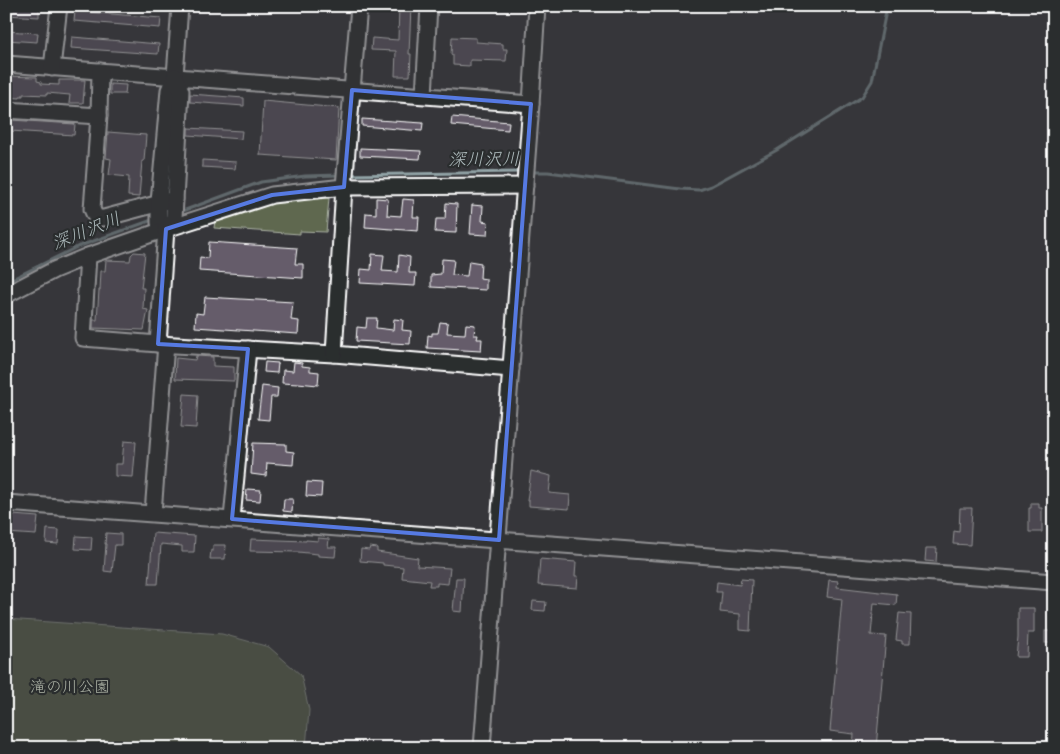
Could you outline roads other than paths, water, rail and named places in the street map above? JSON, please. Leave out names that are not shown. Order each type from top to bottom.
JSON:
[{"type":"street","points":[[52,68],[59,6]]},
{"type":"street","points":[[153,513],[162,344],[166,213],[181,91],[175,76],[180,6]]},
{"type":"street","points":[[334,354],[345,179],[359,6]]},
{"type":"street","points":[[424,95],[429,6]]},
{"type":"street","points":[[482,748],[499,540],[537,6]]},
{"type":"street","points":[[6,64],[531,104]]},
{"type":"street","points":[[100,71],[99,116],[92,209],[96,218],[166,213],[272,195],[345,179],[525,177]]},
{"type":"street","points":[[6,110],[99,116]]},
{"type":"street","points":[[6,295],[54,270],[88,256],[166,213]]},
{"type":"street","points":[[88,256],[83,338],[334,354],[511,369]]},
{"type":"street","points":[[232,519],[248,349]]},
{"type":"street","points":[[6,503],[1054,582]]},
{"type":"waterway","name":"深川沢川","points":[[529,172],[548,172],[680,189],[699,190],[711,186],[777,150],[862,97],[872,81],[887,6]]},
{"type":"waterway","name":"深川沢川","points":[[349,175],[520,172]]},
{"type":"waterway","name":"深川沢川","points":[[180,212],[261,182],[305,176],[340,175]]},
{"type":"waterway","name":"深川沢川","points":[[6,282],[77,247],[155,219]]},
{"type":"park label","name":"滝の川公園","points":[[70,686]]}]
